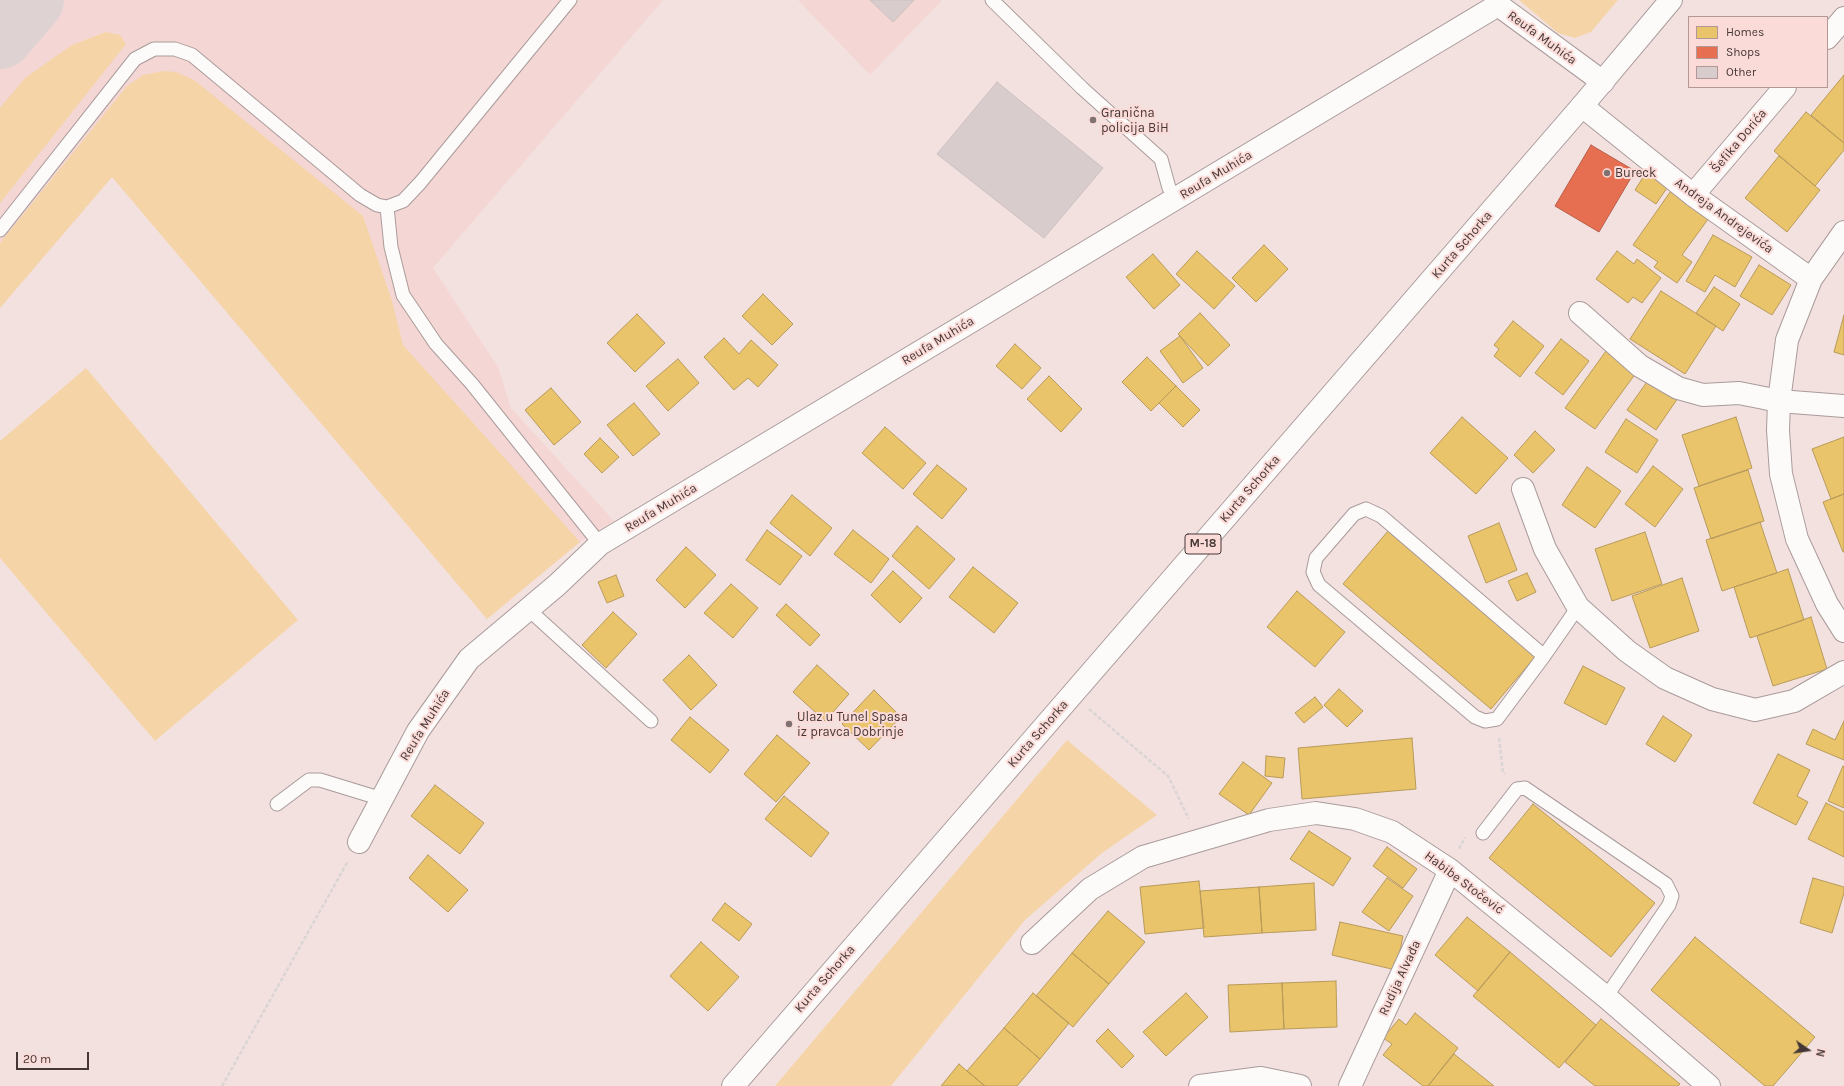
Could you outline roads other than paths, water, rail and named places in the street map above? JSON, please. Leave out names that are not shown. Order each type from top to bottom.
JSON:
[{"type":"street","name":"Kurta Schorka","points":[[733,1086],[1603,82],[1670,0]]},
{"type":"street","name":"Reufa Muhića","points":[[359,842],[418,731],[469,659],[528,609],[600,544],[1177,198],[1497,2],[1603,82]]},
{"type":"street","points":[[1828,37],[1844,18]]},
{"type":"street","name":"Šefika Dorića","points":[[1694,195],[1784,88]]},
{"type":"street","name":"Andreja Andrejevića","points":[[1582,106],[1694,195],[1810,279]]},
{"type":"street","points":[[1844,232],[1810,279],[1787,340],[1779,401],[1778,430],[1781,474],[1797,539],[1827,604],[1844,631]]},
{"type":"street","points":[[1580,313],[1640,366],[1678,388],[1703,395],[1739,393],[1779,401],[1844,406]]},
{"type":"street","points":[[1523,489],[1545,549],[1578,607],[1627,651],[1665,678],[1712,699],[1755,710],[1794,702],[1844,672]]},
{"type":"street","name":"Habibe Stočević","points":[[1032,942],[1090,888],[1143,857],[1269,820],[1316,813],[1355,819],[1392,832],[1450,870],[1606,997],[1709,1086]]},
{"type":"street","name":"Rudija Alvađa","points":[[1350,1086],[1450,870]]},
{"type":"street","points":[[1200,1086],[1261,1078],[1300,1086]]},
{"type":"lane","points":[[0,230],[135,59],[154,48],[175,49],[192,55],[360,195],[377,205],[387,207],[403,201],[420,183],[570,0]]},
{"type":"lane","points":[[992,0],[1082,88],[1160,159],[1169,188],[1177,198]]},
{"type":"lane","points":[[387,207],[391,247],[403,295],[436,344],[477,390],[600,544]]},
{"type":"lane","points":[[1544,656],[1381,516],[1366,509],[1354,514],[1316,558],[1313,572],[1319,585],[1475,717],[1485,721],[1497,719],[1544,656],[1578,607]]},
{"type":"lane","points":[[528,609],[651,721]]},
{"type":"lane","points":[[277,804],[309,780],[320,780],[382,799]]},
{"type":"lane","points":[[1483,833],[1517,789],[1525,788],[1666,884],[1672,896],[1669,905],[1606,997]]},
{"type":"place","name":"Granična policija BiH","points":[[1093,120]]},
{"type":"place","name":"Bureck","points":[[1607,173]]},
{"type":"place","name":"Ulaz u Tunel Spasa iz pravca Dobrinje","points":[[789,724]]}]
